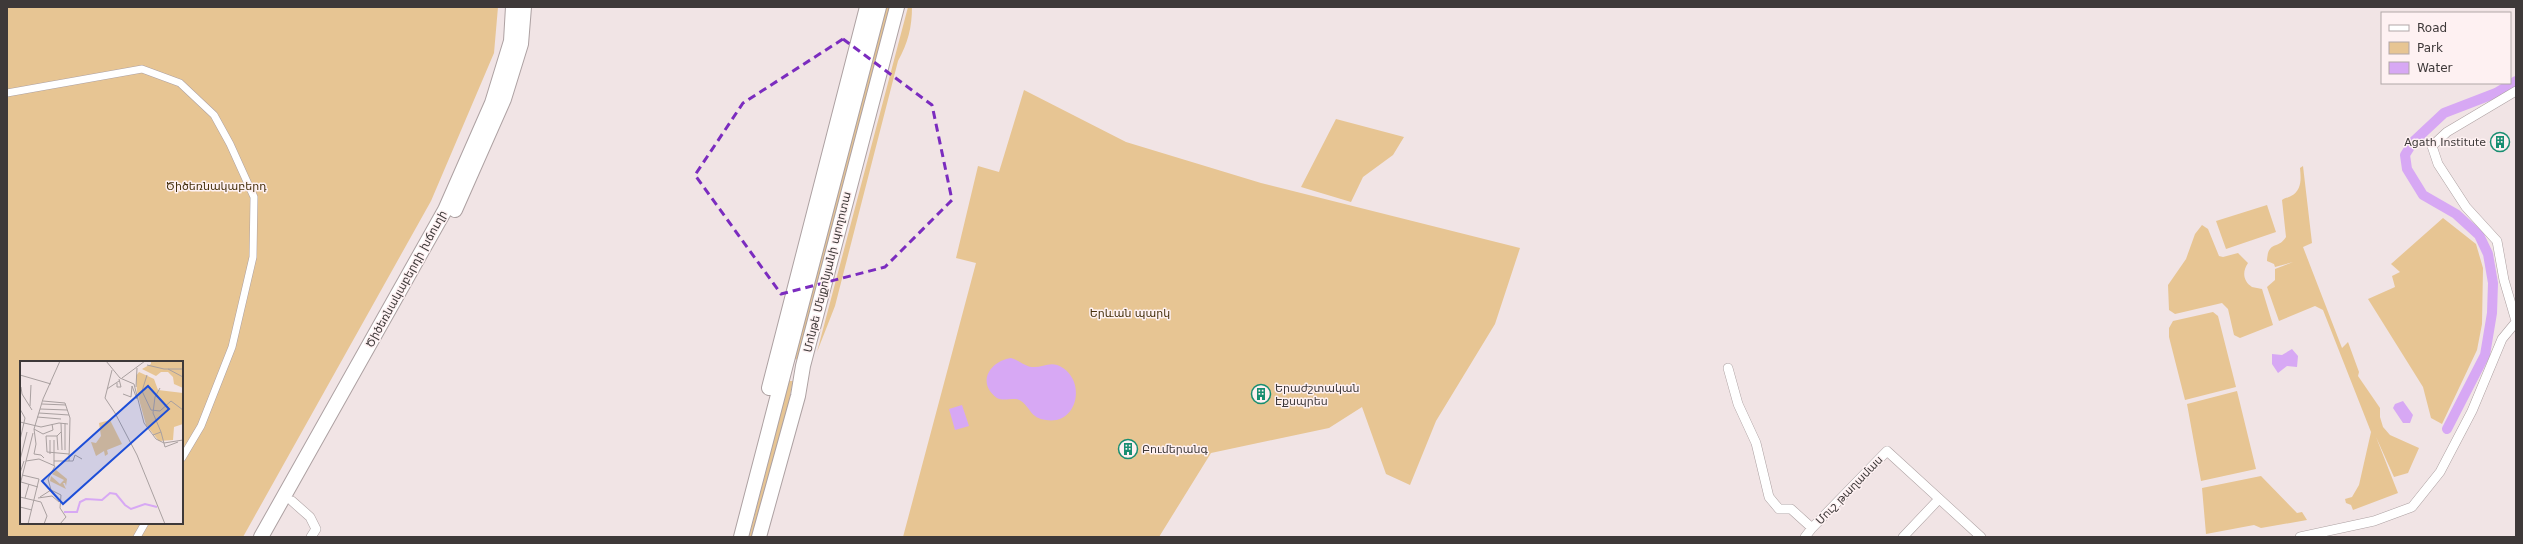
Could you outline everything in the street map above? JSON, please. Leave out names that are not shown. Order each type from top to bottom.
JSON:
[{"type":"main road","name":"Ծիծեռնակաբերդի խճուղի","points":[[261,537],[445,210],[492,102],[512,41],[513,7]]},
{"type":"main road","name":"Ծիծեռնակաբերդի խճուղի","points":[[272,537],[452,217],[504,99],[521,44],[524,7]]},
{"type":"main road","points":[[757,472],[759,426],[867,7]]},
{"type":"main road","name":"Մոնթե Մելքոնյանի պողոտա","points":[[741,537],[879,7]]},
{"type":"main road","name":"Մոնթե Մելքոնյանի պողոտա","points":[[759,537],[798,396],[803,366],[896,7]]},
{"type":"main road","points":[[786,362],[803,366]]},
{"type":"street","points":[[7,93],[142,69],[180,82],[214,115],[230,144],[254,197],[253,257],[232,347],[201,426],[183,456]]},
{"type":"street","points":[[2300,537],[2374,521],[2412,507],[2440,472],[2472,411],[2502,339],[2516,322],[2504,280],[2497,241],[2466,207],[2438,164],[2432,146],[2447,132],[2516,91]]},
{"type":"street","name":"Մուշ թաղամաս","points":[[1728,368],[1738,404],[1756,443],[1769,498],[1780,508],[1791,509],[1812,528]]},
{"type":"street","name":"Մուշ թաղամաս","points":[[1805,537],[1887,451],[1981,537]]},
{"type":"street","points":[[1902,537],[1939,499]]},
{"type":"street","points":[[292,501],[310,517],[316,529],[312,537]]},
{"type":"street","points":[[137,537],[144,524]]},
{"type":"highlighted area","points":[[843,39],[932,105],[952,200],[885,267],[781,294],[695,175],[743,103]]},
{"type":"green space","name":"Ծիծեռնակաբերդ","points":[[7,7],[498,7],[494,53],[431,201],[243,537],[7,537]]},
{"type":"green space","points":[[886,7],[892,7],[801,360],[794,359]]},
{"type":"green space","points":[[908,7],[912,7],[909,35],[898,61],[835,306],[817,352]]},
{"type":"green space","name":"Երևան պարկ","points":[[1024,90],[1126,142],[1261,183],[1520,248],[1495,324],[1436,421],[1410,485],[1386,474],[1362,407],[1329,428],[1211,453],[1159,537],[903,537],[976,263],[956,258],[978,166],[999,172]]},
{"type":"green space","points":[[1336,119],[1404,137],[1393,155],[1363,177],[1351,202],[1301,187]]},
{"type":"green space","points":[[2303,166],[2312,243],[2303,247],[2342,348],[2348,342],[2359,372],[2358,376],[2380,408],[2380,417],[2383,427],[2390,435],[2419,448],[2408,473],[2394,477],[2376,437],[2398,493],[2353,510],[2351,505],[2346,503],[2345,499],[2352,497],[2359,485],[2371,432],[2323,310],[2315,306],[2279,321],[2267,287],[2275,280],[2275,269],[2293,262],[2275,267],[2274,264],[2267,261],[2269,250],[2283,241],[2286,237],[2282,200],[2295,194],[2297,191],[2300,180],[2300,168]]},
{"type":"green space","points":[[2267,205],[2276,232],[2226,249],[2216,221]]},
{"type":"green space","points":[[2443,218],[2476,244],[2483,268],[2482,324],[2477,350],[2442,424],[2431,418],[2423,387],[2368,299],[2395,287],[2392,276],[2400,272],[2391,264]]},
{"type":"green space","points":[[2202,225],[2208,229],[2219,256],[2223,257],[2238,253],[2248,263],[2244,273],[2245,279],[2252,287],[2262,289],[2273,325],[2240,338],[2234,335],[2228,309],[2222,303],[2175,314],[2169,310],[2168,285],[2186,259],[2195,234]]},
{"type":"green space","points":[[2213,312],[2218,316],[2236,387],[2185,400],[2169,337],[2169,328],[2173,321]]},
{"type":"green space","points":[[789,381],[793,381],[783,430],[756,537],[749,537]]},
{"type":"green space","points":[[2237,391],[2256,469],[2201,481],[2187,404]]},
{"type":"green space","points":[[2261,476],[2297,513],[2302,512],[2307,520],[2261,528],[2254,525],[2206,534],[2202,488]]},
{"type":"water","points":[[2292,349],[2298,356],[2297,367],[2287,366],[2278,373],[2272,364],[2272,354],[2282,355]]},
{"type":"water","points":[[1011,358],[1031,367],[1055,364],[1063,368],[1070,375],[1076,392],[1075,402],[1071,410],[1065,416],[1057,420],[1046,420],[1034,415],[1019,400],[997,398],[987,386],[988,374],[997,363]]},
{"type":"water","points":[[2403,401],[2413,415],[2410,423],[2403,423],[2393,408],[2395,404]]},
{"type":"water","points":[[962,405],[969,426],[955,430],[949,409]]},
{"type":"waterway","points":[[2447,429],[2485,355],[2492,313],[2493,283],[2488,254],[2479,235],[2456,214],[2423,195],[2407,169],[2405,155],[2413,142],[2444,113],[2496,93],[2516,81]]},
{"type":"place","name":"Agath Institute","points":[[2500,142]]},
{"type":"place","name":"Երաժշտական Էքսպրես","points":[[1261,394]]},
{"type":"place","name":"Բումերանգ","points":[[1128,449]]}]
